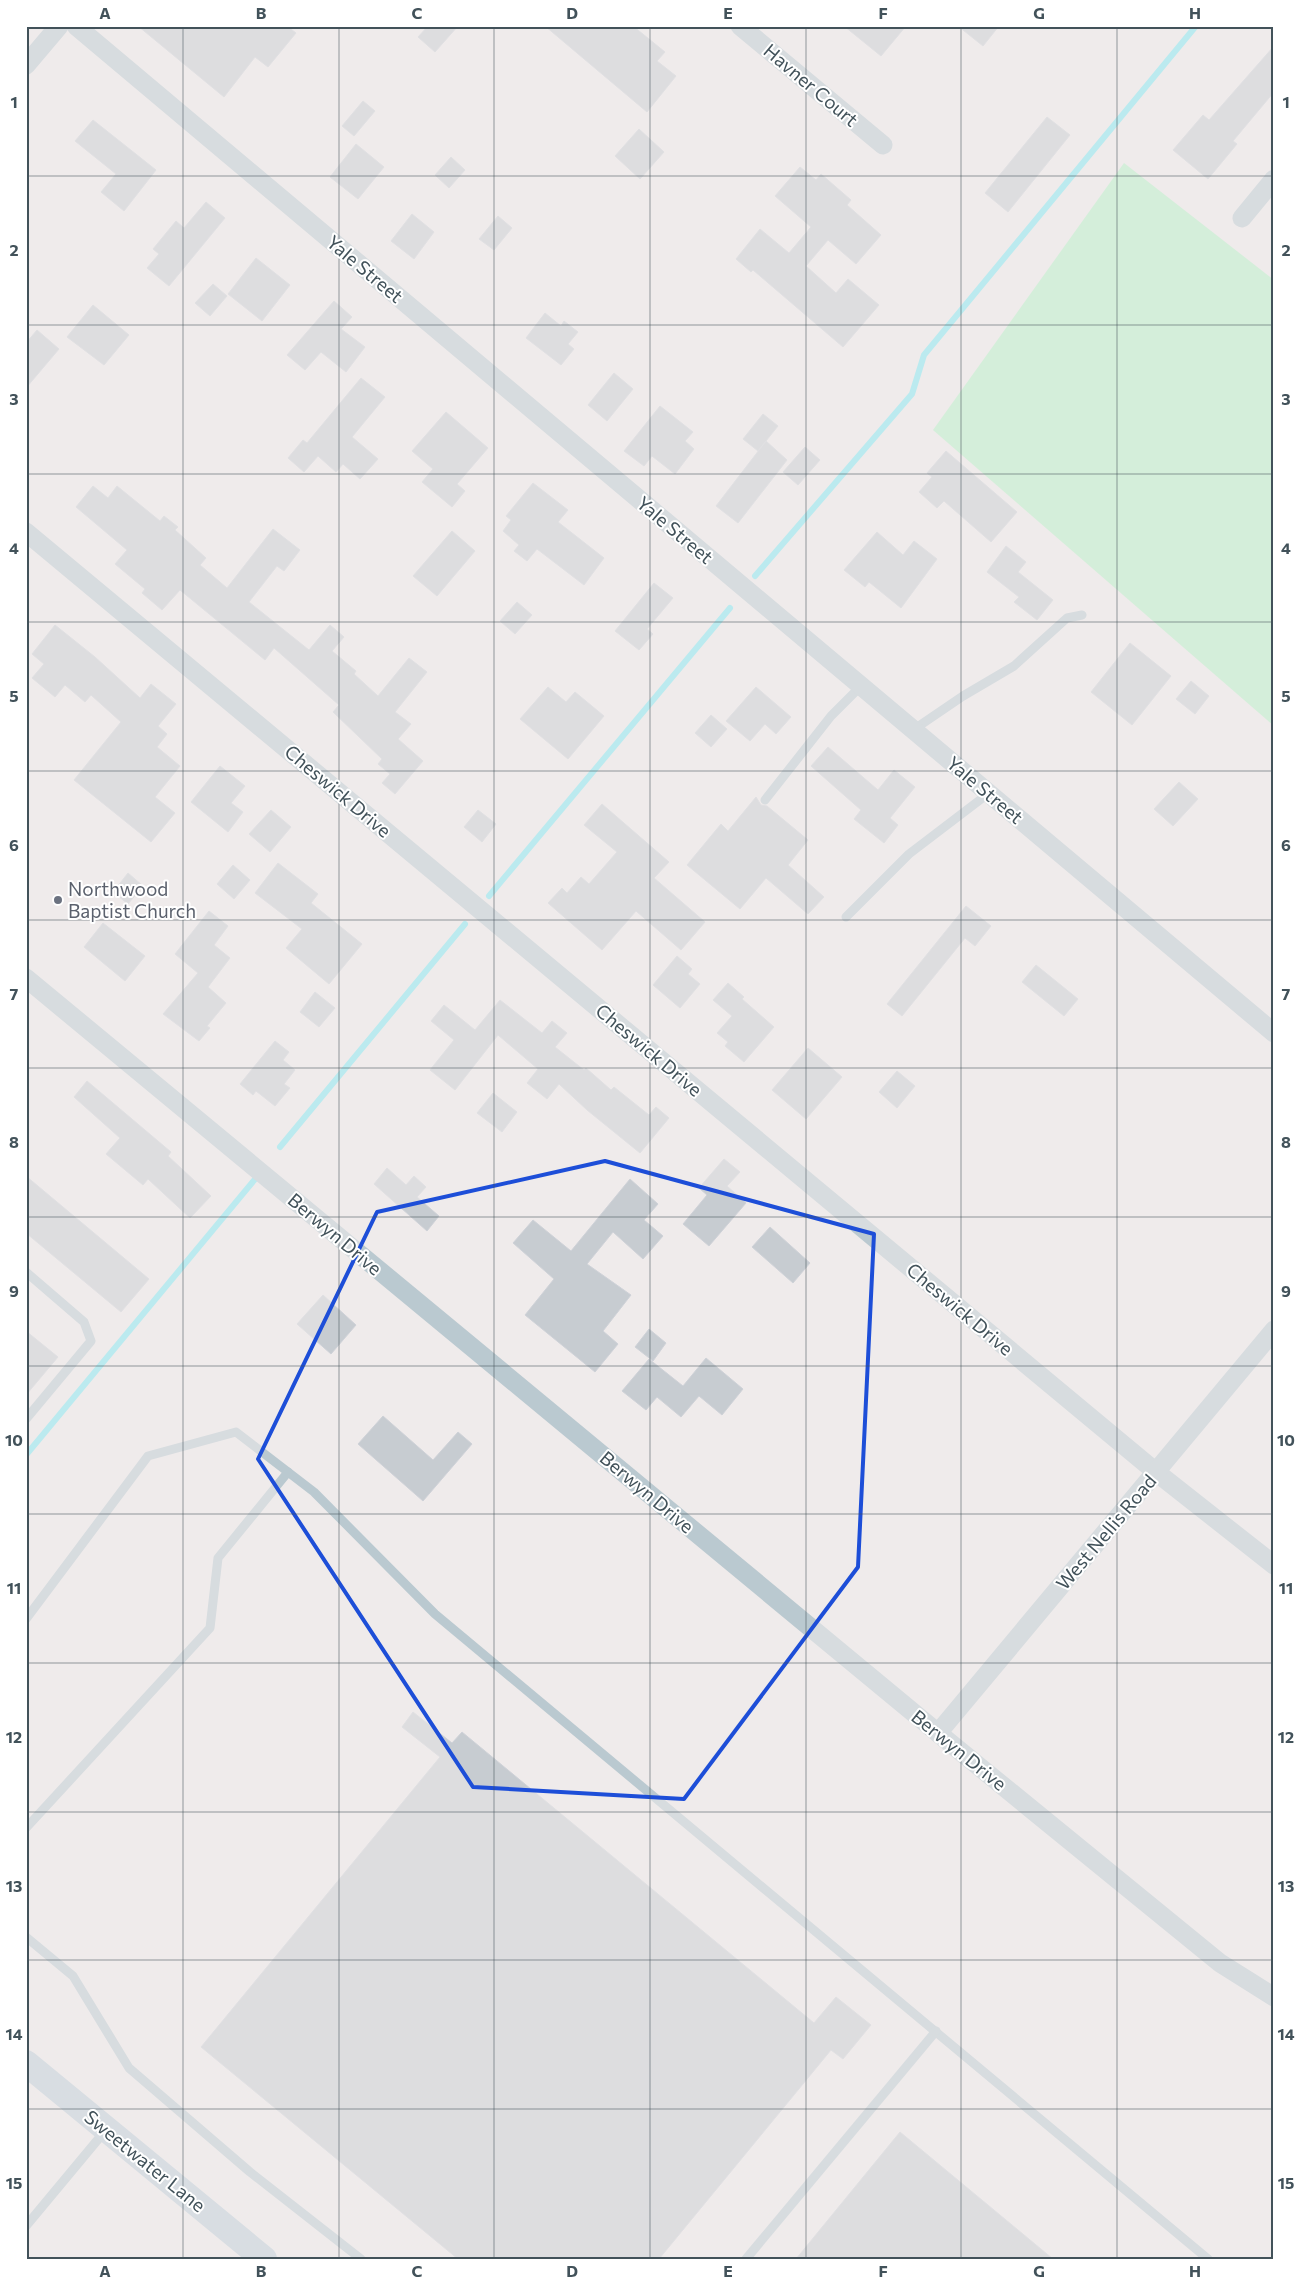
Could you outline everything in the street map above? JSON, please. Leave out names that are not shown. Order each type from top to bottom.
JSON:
[{"type":"street","points":[[26,65],[59,26]]},
{"type":"street","name":"Yale Street","points":[[76,26],[1274,1033]]},
{"type":"street","name":"Havner Court","points":[[740,26],[883,145]]},
{"type":"street","points":[[1242,218],[1274,179]]},
{"type":"street","name":"Cheswick Drive","points":[[26,532],[1156,1472],[1274,1565]]},
{"type":"street","name":"Berwyn Drive","points":[[26,978],[938,1733],[1220,1963],[1274,1997]]},
{"type":"street","name":"West Nellis Road","points":[[938,1733],[1274,1330]]},
{"type":"street","name":"Sweetwater Lane","points":[[26,2063],[264,2259]]},
{"type":"lane","points":[[913,730],[963,696],[1014,666],[1067,618],[1082,615]]},
{"type":"lane","points":[[765,800],[831,716],[861,686]]},
{"type":"lane","points":[[846,917],[909,854],[989,793]]},
{"type":"lane","points":[[26,1272],[84,1322],[91,1341],[26,1418]]},
{"type":"lane","points":[[26,1619],[148,1456],[236,1432],[314,1492],[435,1614],[1208,2259]]},
{"type":"lane","points":[[26,1828],[210,1628],[218,1558],[288,1472]]},
{"type":"lane","points":[[26,1937],[73,1976],[129,2068],[250,2172],[361,2259]]},
{"type":"lane","points":[[746,2259],[936,2031]]},
{"type":"lane","points":[[26,2226],[107,2129]]},
{"type":"highlighted area","points":[[605,1161],[874,1234],[858,1567],[684,1799],[473,1787],[258,1459],[377,1212]]},
{"type":"green space","points":[[1124,163],[1274,280],[1274,726],[933,430]]},
{"type":"building","points":[[138,26],[287,26],[296,33],[268,67],[255,57],[224,97]]},
{"type":"building","points":[[428,26],[458,26],[435,52],[418,37]]},
{"type":"building","points":[[545,26],[633,26],[665,52],[657,61],[676,76],[647,112]]},
{"type":"building","points":[[844,26],[906,26],[881,56]]},
{"type":"building","points":[[958,26],[999,26],[983,46]]},
{"type":"building","points":[[1274,46],[1274,92],[1233,141],[1237,144],[1208,179],[1173,150],[1203,115],[1209,120]]},
{"type":"building","points":[[363,101],[375,111],[354,136],[342,126]]},
{"type":"building","points":[[1047,117],[1070,135],[1008,212],[985,193]]},
{"type":"building","points":[[93,120],[156,170],[124,211],[101,192],[116,174],[75,141]]},
{"type":"building","points":[[639,129],[664,152],[640,179],[615,156]]},
{"type":"building","points":[[356,144],[384,167],[358,199],[330,177]]},
{"type":"building","points":[[451,157],[465,170],[449,188],[435,175]]},
{"type":"building","points":[[800,167],[816,180],[821,174],[851,200],[847,205],[881,235],[856,264],[828,240],[806,266],[836,293],[848,279],[879,305],[843,347],[753,270],[751,272],[736,259],[760,229],[789,253],[811,227],[775,196]]},
{"type":"building","points":[[206,202],[225,218],[169,286],[147,268],[159,254],[153,249],[176,221],[184,228]]},
{"type":"building","points":[[412,214],[434,232],[414,259],[391,241]]},
{"type":"building","points":[[498,216],[512,228],[494,250],[479,239]]},
{"type":"building","points":[[256,258],[290,285],[262,321],[228,294]]},
{"type":"building","points":[[213,284],[227,296],[210,316],[195,303]]},
{"type":"building","points":[[334,301],[352,317],[341,329],[365,347],[346,372],[321,352],[305,370],[287,355]]},
{"type":"building","points":[[93,305],[129,335],[104,365],[67,337]]},
{"type":"building","points":[[545,313],[561,326],[564,321],[578,332],[568,344],[574,349],[561,365],[526,338]]},
{"type":"building","points":[[37,330],[59,349],[26,388],[26,343]]},
{"type":"building","points":[[614,373],[633,389],[607,421],[588,405]]},
{"type":"building","points":[[361,378],[385,397],[352,437],[378,459],[360,479],[343,464],[336,472],[318,456],[304,472],[288,458],[303,440],[307,443]]},
{"type":"building","points":[[660,406],[693,432],[685,441],[694,449],[675,474],[652,456],[644,466],[624,451]]},
{"type":"building","points":[[446,412],[488,448],[457,484],[465,491],[452,507],[422,482],[433,469],[412,451]]},
{"type":"building","points":[[763,414],[778,426],[758,451],[743,439]]},
{"type":"building","points":[[766,441],[787,460],[738,523],[716,506]]},
{"type":"building","points":[[805,447],[820,460],[798,485],[783,472]]},
{"type":"building","points":[[946,451],[1017,512],[991,542],[944,501],[937,508],[919,492],[932,477],[927,473]]},
{"type":"building","points":[[533,483],[568,510],[558,522],[604,558],[584,585],[537,549],[527,561],[514,551],[519,545],[503,531],[511,520],[506,516]]},
{"type":"building","points":[[93,486],[108,498],[117,486],[160,521],[164,516],[178,527],[175,530],[206,558],[200,565],[227,588],[273,529],[300,550],[284,571],[277,566],[249,602],[309,650],[330,625],[344,637],[332,651],[356,671],[354,674],[378,696],[409,658],[427,672],[395,712],[411,724],[398,739],[423,761],[395,794],[382,783],[390,774],[378,764],[382,759],[333,712],[339,705],[274,648],[265,660],[180,590],[162,610],[142,593],[145,589],[115,564],[127,550],[76,507]]},
{"type":"building","points":[[452,531],[475,551],[437,596],[413,576]]},
{"type":"building","points":[[877,532],[903,555],[914,541],[937,559],[901,608],[869,582],[865,587],[844,570]]},
{"type":"building","points":[[1006,546],[1026,562],[1018,572],[1053,600],[1037,620],[1014,602],[1019,597],[987,572]]},
{"type":"building","points":[[654,583],[673,598],[647,629],[653,634],[639,650],[615,631]]},
{"type":"building","points":[[517,602],[532,615],[515,634],[500,621]]},
{"type":"building","points":[[55,625],[95,657],[140,698],[151,684],[176,704],[158,726],[167,734],[157,747],[180,766],[155,797],[175,813],[151,842],[74,780],[121,722],[91,695],[85,702],[65,685],[55,697],[32,678],[44,664],[32,654]]},
{"type":"building","points":[[1130,643],[1171,676],[1132,725],[1091,692]]},
{"type":"building","points":[[1191,681],[1209,696],[1195,714],[1176,699]]},
{"type":"building","points":[[548,687],[566,702],[575,692],[604,716],[568,759],[520,719]]},
{"type":"building","points":[[756,687],[791,717],[776,734],[765,724],[750,741],[726,721]]},
{"type":"building","points":[[711,715],[727,729],[711,747],[695,733]]},
{"type":"building","points":[[828,747],[878,790],[894,770],[915,787],[890,818],[898,825],[884,843],[854,819],[861,810],[811,766]]},
{"type":"building","points":[[220,766],[245,786],[231,803],[243,812],[228,832],[191,802]]},
{"type":"building","points":[[1179,782],[1198,799],[1173,826],[1154,809]]},
{"type":"building","points":[[756,797],[761,805],[767,806],[808,840],[788,865],[824,897],[808,914],[766,878],[740,909],[687,865],[721,824],[728,831]]},
{"type":"building","points":[[602,804],[669,862],[654,878],[705,922],[681,950],[636,911],[602,950],[548,903],[562,888],[567,893],[581,877],[589,884],[617,852],[584,825]]},
{"type":"building","points":[[271,810],[291,827],[270,852],[249,834]]},
{"type":"building","points":[[478,810],[496,824],[482,842],[464,827]]},
{"type":"building","points":[[278,863],[318,894],[311,903],[362,944],[329,984],[286,948],[302,929],[255,893]]},
{"type":"building","points":[[233,865],[250,880],[234,899],[217,884]]},
{"type":"building","points":[[128,873],[143,886],[128,904],[113,892]]},
{"type":"building","points":[[966,906],[991,926],[975,946],[965,938],[902,1016],[887,1004]]},
{"type":"building","points":[[209,911],[228,926],[214,945],[230,958],[208,987],[226,1003],[207,1026],[210,1028],[199,1041],[163,1014],[198,973],[175,954]]},
{"type":"building","points":[[103,923],[145,956],[125,981],[84,947]]},
{"type":"building","points":[[677,956],[692,969],[688,974],[700,984],[680,1008],[653,985]]},
{"type":"building","points":[[1036,965],[1078,999],[1064,1016],[1022,982]]},
{"type":"building","points":[[728,983],[744,997],[742,999],[774,1027],[744,1062],[725,1046],[728,1042],[717,1033],[732,1016],[713,1000]]},
{"type":"building","points":[[315,992],[335,1008],[319,1027],[300,1012]]},
{"type":"building","points":[[500,1000],[542,1033],[552,1021],[567,1033],[555,1047],[584,1070],[586,1068],[611,1090],[614,1087],[649,1115],[656,1107],[669,1118],[640,1153],[587,1110],[559,1084],[547,1099],[527,1083],[538,1069],[498,1035],[455,1090],[430,1070],[454,1040],[431,1021],[444,1005],[475,1030]]},
{"type":"building","points":[[275,1041],[289,1052],[283,1060],[295,1070],[284,1084],[290,1088],[275,1106],[256,1091],[253,1095],[240,1084]]},
{"type":"building","points":[[808,1048],[842,1077],[806,1119],[772,1090]]},
{"type":"building","points":[[897,1071],[915,1086],[897,1108],[879,1092]]},
{"type":"building","points":[[87,1081],[171,1152],[168,1156],[211,1196],[190,1218],[148,1179],[143,1185],[106,1154],[120,1138],[74,1097]]},
{"type":"building","points":[[493,1093],[517,1112],[502,1132],[477,1113]]},
{"type":"building","points":[[724,1159],[740,1172],[727,1186],[746,1203],[709,1246],[683,1224],[707,1195],[699,1188]]},
{"type":"building","points":[[387,1168],[406,1185],[414,1176],[426,1187],[417,1197],[439,1216],[427,1231],[374,1184]]},
{"type":"building","points":[[26,1176],[149,1279],[121,1312],[26,1233]]},
{"type":"building","points":[[630,1179],[658,1204],[644,1220],[663,1236],[643,1259],[613,1232],[587,1264],[631,1295],[603,1331],[618,1344],[595,1372],[525,1315],[554,1279],[513,1243],[533,1220],[571,1251]]},
{"type":"building","points":[[770,1227],[810,1263],[793,1283],[752,1247]]},
{"type":"building","points":[[323,1295],[356,1325],[331,1354],[297,1324]]},
{"type":"building","points":[[649,1329],[666,1343],[653,1361],[635,1347]]},
{"type":"building","points":[[26,1331],[58,1357],[26,1395]]},
{"type":"building","points":[[706,1358],[743,1389],[722,1415],[699,1396],[681,1417],[657,1397],[646,1410],[622,1391],[649,1359],[683,1386]]},
{"type":"building","points":[[383,1416],[433,1460],[458,1432],[472,1444],[423,1501],[358,1444]]},
{"type":"building","points":[[413,1712],[452,1743],[462,1732],[814,2023],[836,1997],[871,2025],[843,2059],[831,2050],[659,2259],[458,2259],[201,2047],[440,1757],[402,1727]]},
{"type":"building","points":[[900,2132],[1053,2259],[796,2259]]},
{"type":"waterway","points":[[755,576],[912,394],[924,355],[1196,26]]},
{"type":"waterway","points":[[489,896],[730,608]]},
{"type":"waterway","points":[[280,1147],[465,924]]},
{"type":"waterway","points":[[26,1455],[256,1178]]},
{"type":"place","name":"Northwood Baptist Church","points":[[58,900]]}]
